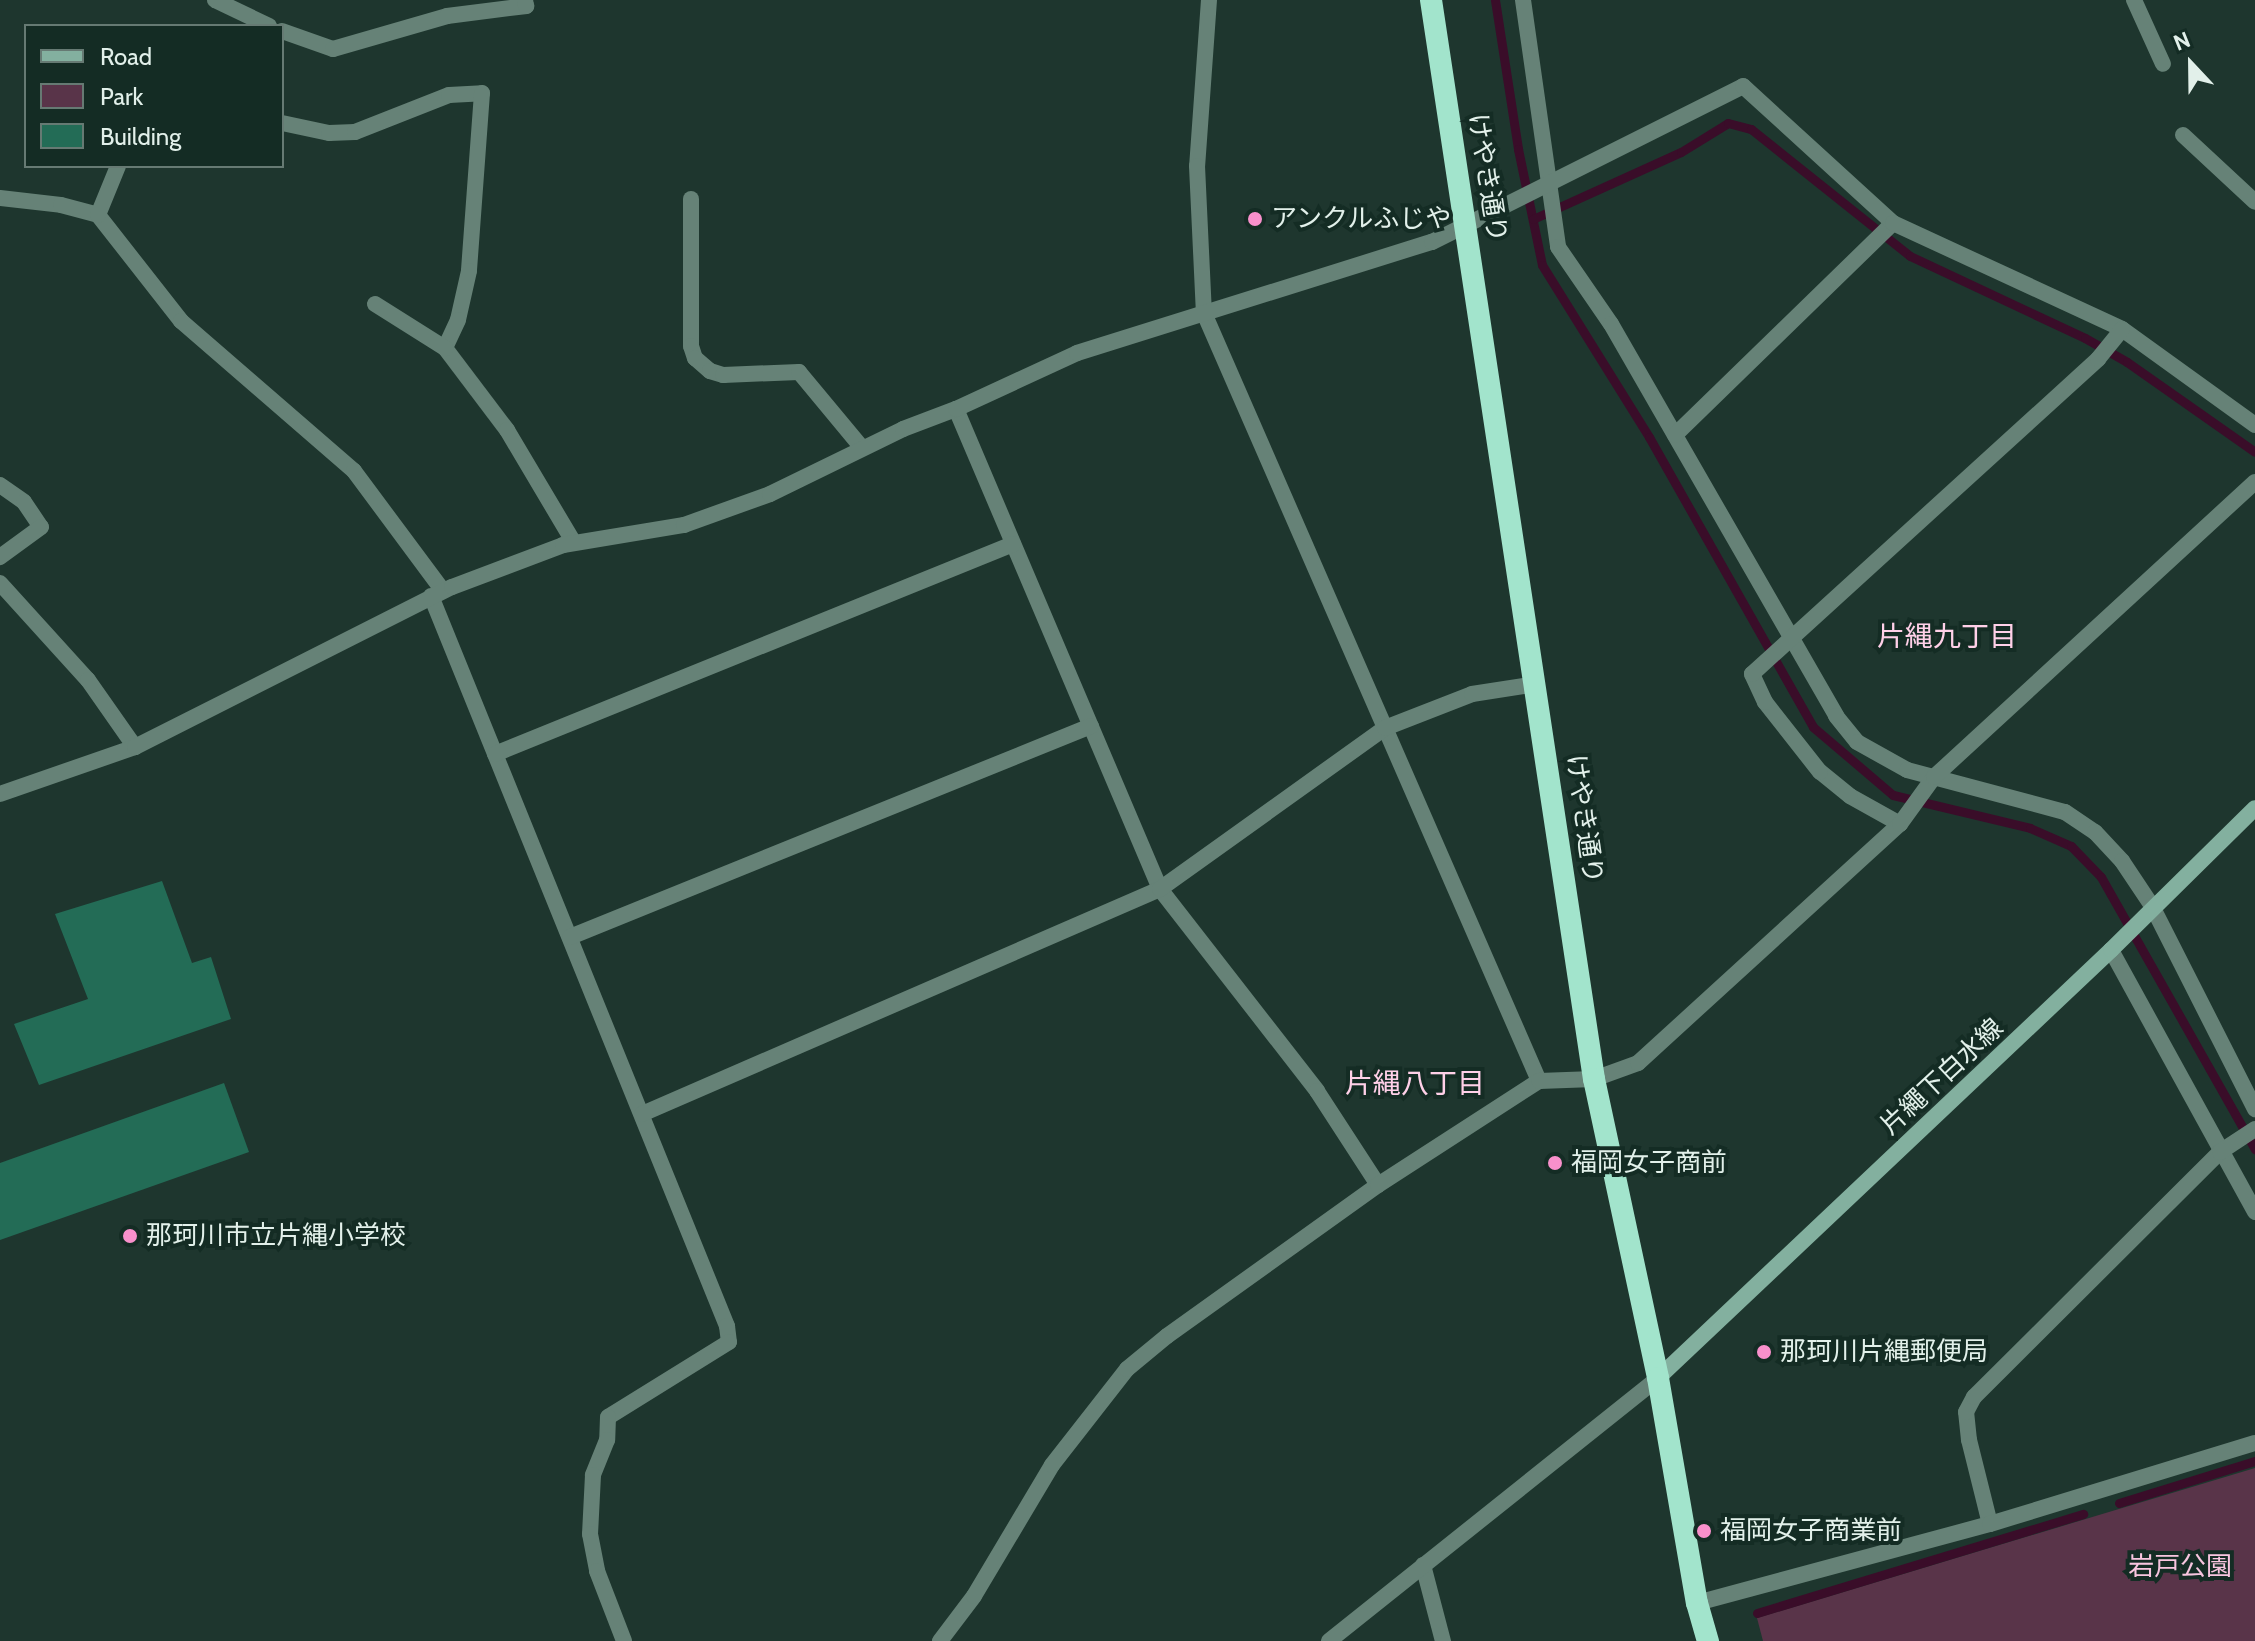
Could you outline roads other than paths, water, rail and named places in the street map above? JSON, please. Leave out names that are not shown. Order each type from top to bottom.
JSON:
[{"type":"highway","name":"けやき通り","points":[[1431,0],[1594,1079],[1658,1378],[1697,1603],[1708,1641]]},
{"type":"main road","name":"片繩下白水線","points":[[1658,1378],[2111,950],[2152,906],[2255,808]]},
{"type":"street","points":[[215,0],[265,24]]},
{"type":"street","points":[[284,32],[333,49],[447,16],[526,6],[525,0]]},
{"type":"street","points":[[1209,0],[1197,166],[1204,313],[1539,1081]]},
{"type":"street","points":[[1523,0],[1552,184],[1558,247],[1611,324],[1836,716],[1857,742],[1907,770],[2065,812],[2095,832],[2122,861],[2152,906],[2255,1109]]},
{"type":"street","points":[[2134,0],[2163,64]]},
{"type":"street","points":[[0,794],[135,747],[437,593],[574,543],[684,525],[770,494],[862,448],[1077,353],[1432,242],[1743,86],[1893,223],[2122,329],[2255,425]]},
{"type":"street","points":[[284,123],[329,133],[355,132],[449,95],[482,93],[469,271],[458,320],[445,348]]},
{"type":"street","points":[[2183,135],[2255,202]]},
{"type":"street","points":[[98,215],[117,168]]},
{"type":"street","points":[[0,198],[61,205],[98,215],[181,321],[363,480],[437,593],[495,754],[727,1326],[729,1342],[608,1417],[607,1440],[593,1475],[590,1534],[597,1571],[624,1641]]},
{"type":"street","points":[[691,199],[691,346],[695,358],[710,371],[723,375],[799,372],[862,448]]},
{"type":"street","points":[[1675,435],[1893,223]]},
{"type":"street","points":[[375,304],[445,348],[498,418],[574,543]]},
{"type":"street","points":[[1900,824],[1850,796],[1820,772],[1765,702],[1752,674],[1792,641],[2098,359],[2122,329]]},
{"type":"street","points":[[956,409],[1160,889],[1317,1091],[1378,1185]]},
{"type":"street","points":[[940,1641],[974,1596],[1052,1465],[1127,1369],[1167,1336],[1378,1185],[1539,1081],[1594,1079],[1638,1063],[1900,824],[1934,777],[2255,482]]},
{"type":"street","points":[[0,485],[24,502],[41,527],[0,557]]},
{"type":"street","points":[[495,754],[1013,544]]},
{"type":"street","points":[[0,583],[88,680],[135,747]]},
{"type":"street","points":[[642,1114],[1160,889],[1385,728],[1472,694],[1536,684]]},
{"type":"street","points":[[570,937],[1091,726]]},
{"type":"street","points":[[2111,950],[2255,1212]]},
{"type":"street","points":[[1990,1524],[1966,1412],[1974,1397],[2220,1152],[2255,1129]]},
{"type":"street","points":[[1329,1641],[1658,1378]]},
{"type":"street","points":[[1697,1603],[1990,1524],[2255,1443]]},
{"type":"street","points":[[1423,1565],[1443,1641]]},
{"type":"waterway","points":[[1495,0],[1518,149],[1542,265],[1649,437],[1813,727],[1893,795],[2030,828],[2071,846],[2101,877],[2255,1149]]},
{"type":"waterway","points":[[1533,219],[1681,152],[1728,123],[1751,129],[1910,256],[2085,338],[2127,362],[2255,452]]},
{"type":"waterway","points":[[2119,1503],[2255,1461]]},
{"type":"waterway","points":[[1757,1613],[2083,1514]]},
{"type":"place","name":"アンクルふじや","points":[[1255,219]]},
{"type":"place","name":"福岡女子商前","points":[[1555,1163]]},
{"type":"place","name":"那珂川市立片縄小学校","points":[[130,1236]]},
{"type":"place","name":"那珂川片縄郵便局","points":[[1764,1352]]},
{"type":"place","name":"福岡女子商業前","points":[[1704,1531]]},
{"type":"district","name":"片縄九丁目","points":[[1947,636]]},
{"type":"district","name":"片縄八丁目","points":[[1415,1083]]},
{"type":"park label","name":"岩戸公園","points":[[2180,1567]]}]
